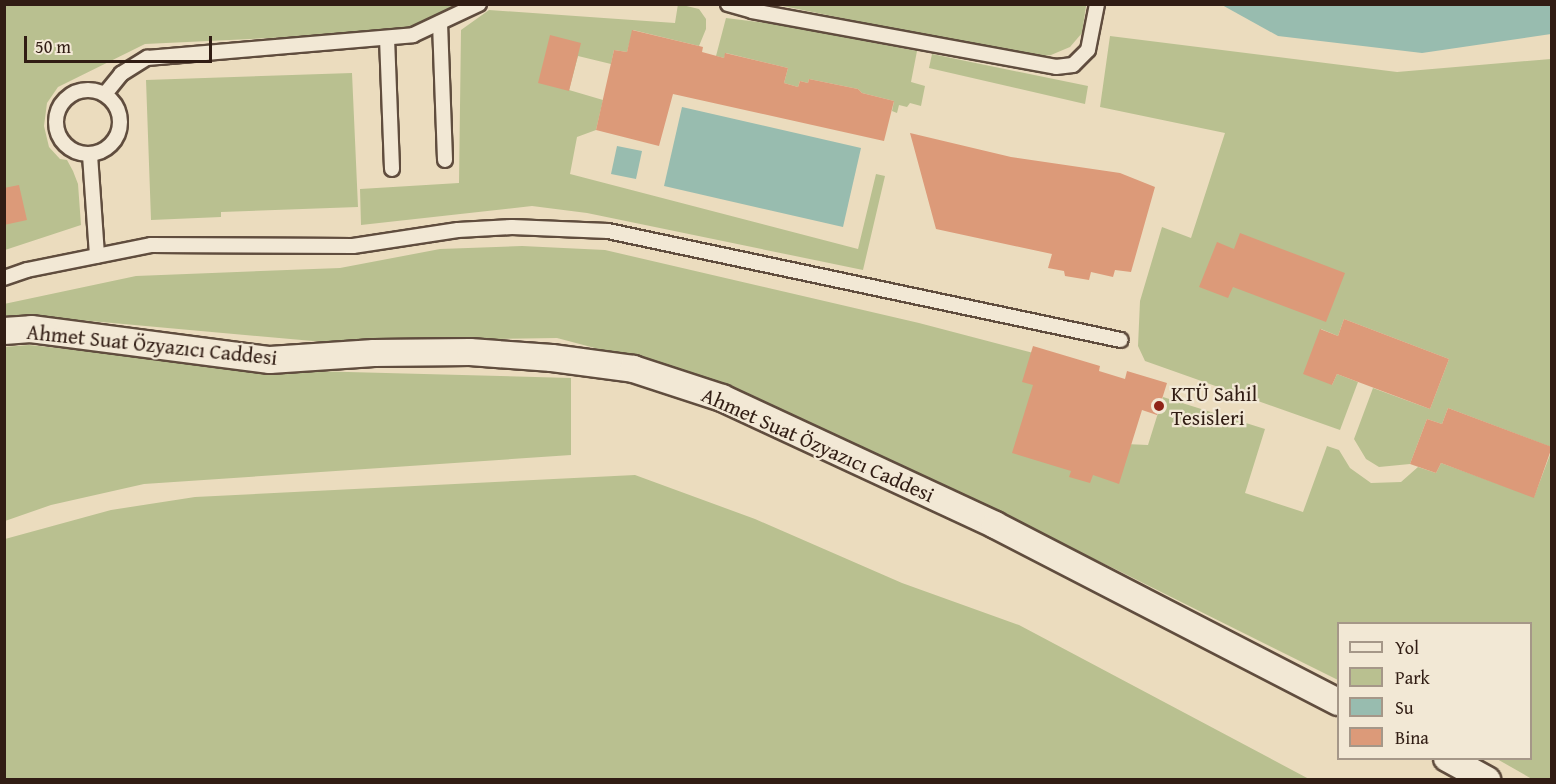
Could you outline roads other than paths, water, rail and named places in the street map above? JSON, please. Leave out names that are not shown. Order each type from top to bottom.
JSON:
[{"type":"street","name":"Ahmet Suat Özyazıcı Caddesi","points":[[4,331],[31,330],[270,360],[374,353],[470,352],[552,358],[633,369],[722,398],[984,520],[1337,701]]},
{"type":"street","points":[[1449,760],[1487,780]]},
{"type":"lane","points":[[105,94],[121,74],[147,58],[413,35],[480,4]]},
{"type":"lane","points":[[728,4],[752,11],[1056,67],[1073,65],[1088,50],[1097,4]]},
{"type":"lane","points":[[440,22],[445,160]]},
{"type":"lane","points":[[387,38],[392,169]]},
{"type":"lane","points":[[85,89],[105,94],[117,107],[121,119],[119,132],[113,143],[102,151],[90,154],[77,153],[66,147],[57,130],[57,111],[63,100],[85,89]]},
{"type":"lane","points":[[90,154],[96,256]]},
{"type":"lane","points":[[4,278],[27,270],[151,245],[353,246],[458,230],[512,227],[608,231],[1120,340]]},
{"type":"water","points":[[1222,5],[1551,5],[1551,34],[1422,53],[1278,36]]},
{"type":"water","points":[[682,107],[861,148],[843,227],[664,186]]},
{"type":"water","points":[[617,146],[642,151],[636,179],[611,174]]},
{"type":"place","name":"KTÜ Sahil Tesisleri","points":[[1159,406]]}]
